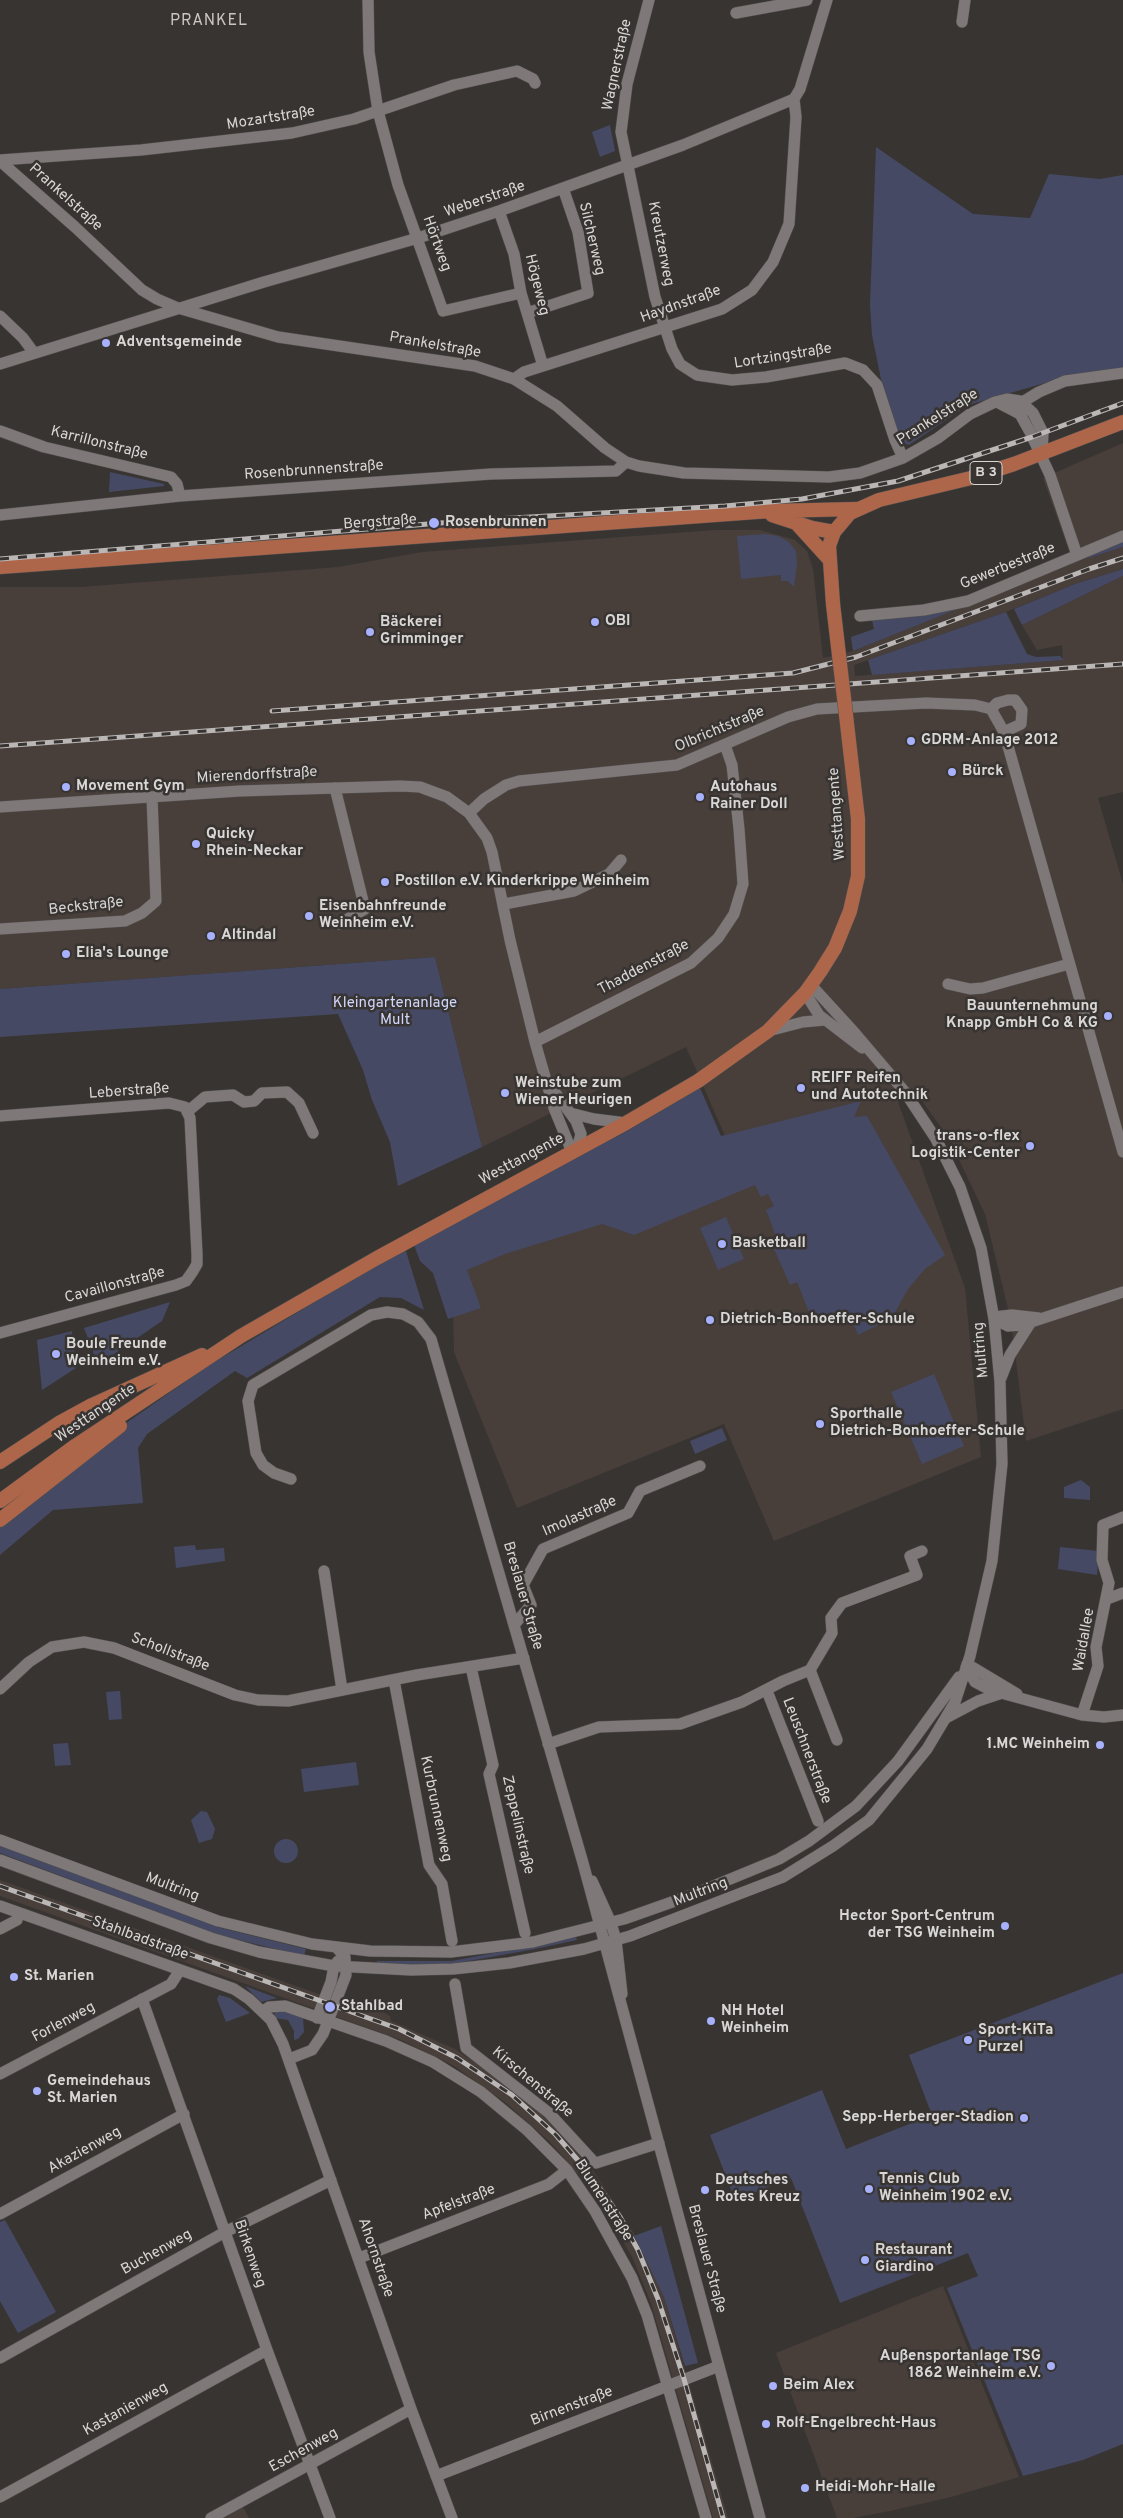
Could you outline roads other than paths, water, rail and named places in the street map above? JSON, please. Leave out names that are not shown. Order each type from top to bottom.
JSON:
[{"type":"main road","name":"B 3","points":[[834,532],[844,518],[857,509],[879,500],[970,478],[1042,455],[1123,422]]},
{"type":"main road","name":"Bergstraße","points":[[0,568],[762,512],[857,509]]},
{"type":"main road","points":[[803,511],[823,522],[834,532],[829,546],[828,558]]},
{"type":"main road","name":"Bergstraße","points":[[762,512],[834,532]]},
{"type":"main road","points":[[796,523],[828,558]]},
{"type":"main road","name":"Westtangente","points":[[0,1502],[75,1446],[241,1336],[377,1258],[626,1123],[698,1081],[768,1031],[808,989],[835,948],[850,911],[858,876],[858,819],[828,558]]},
{"type":"main road","points":[[0,1462],[59,1423],[92,1405],[241,1336]]},
{"type":"main road","points":[[0,1520],[91,1450],[162,1390]]},
{"type":"street","name":"Hörtweg","points":[[368,0],[369,52],[378,111],[398,185],[443,311],[521,293]]},
{"type":"street","name":"Wagnerstraße","points":[[629,166],[621,132],[622,119],[627,84],[649,0]]},
{"type":"street","points":[[736,14],[807,0]]},
{"type":"street","points":[[794,99],[800,89],[827,0]]},
{"type":"street","points":[[962,22],[965,0]]},
{"type":"street","name":"Mozartstraße","points":[[0,160],[141,150],[292,133],[378,111],[454,85],[517,71],[532,79],[535,84]]},
{"type":"street","name":"Weberstraße","points":[[0,364],[178,308],[418,238],[499,211],[629,166],[794,99]]},
{"type":"street","name":"Haydnstraße","points":[[514,379],[524,372],[722,309],[752,290],[773,262],[788,224],[796,117],[794,99]]},
{"type":"street","name":"Prankelstraße","points":[[0,160],[76,227],[142,290],[178,308],[278,337],[475,366],[514,379],[557,406],[605,448],[626,462],[684,473],[829,477],[876,469],[903,458],[938,438],[970,414],[995,402],[1017,405]]},
{"type":"street","name":"Kreutzerweg","points":[[629,166],[651,281],[665,328]]},
{"type":"street","name":"Silcherweg","points":[[527,313],[588,293],[578,232],[563,188]]},
{"type":"street","name":"Högeweg","points":[[499,211],[514,254],[521,293],[543,366]]},
{"type":"street","points":[[0,316],[23,338],[34,353]]},
{"type":"street","name":"Lortzingstraße","points":[[665,328],[672,349],[680,364],[697,375],[732,380],[766,377],[826,364],[845,363],[863,370],[877,385],[903,458]]},
{"type":"street","points":[[1042,455],[1017,405],[1065,381],[1123,373]]},
{"type":"street","name":"Karrillonstraße","points":[[0,431],[44,447],[171,477],[177,484],[180,496]]},
{"type":"street","name":"Gewerbestraße","points":[[1042,455],[1077,555]]},
{"type":"street","name":"Rosenbrunnenstraße","points":[[0,515],[180,496],[491,474],[616,471],[626,462]]},
{"type":"street","name":"Gewerbestraße","points":[[860,616],[924,610],[968,601],[1123,536]]},
{"type":"street","points":[[1004,732],[1020,724],[1022,710],[1015,700],[1008,700],[997,704],[991,709],[1004,732],[1123,1152]]},
{"type":"street","name":"Olbrichtstraße","points":[[469,813],[484,799],[506,785],[519,781],[677,766],[788,716],[817,709],[926,703],[975,705],[991,709]]},
{"type":"street","name":"Thaddenstraße","points":[[535,1042],[692,963],[718,938],[734,914],[743,884],[740,829],[732,765],[725,746]]},
{"type":"street","name":"Mierendorffstraße","points":[[0,807],[335,788],[420,787],[447,797],[469,813],[487,838],[535,1042],[557,1117],[574,1151]]},
{"type":"street","name":"Mierendorffstraße","points":[[335,788],[365,909],[338,924]]},
{"type":"street","name":"Beckstraße","points":[[0,929],[124,921],[142,913],[156,901],[152,797]]},
{"type":"street","points":[[504,904],[584,888],[609,874],[622,860]]},
{"type":"street","points":[[948,984],[983,988],[1070,964]]},
{"type":"street","name":"Multring","points":[[808,989],[812,1008],[874,1058]]},
{"type":"street","name":"Multring","points":[[0,1840],[218,1921],[343,1957],[411,1970],[453,1969],[509,1963],[616,1940],[697,1912],[783,1877],[835,1845],[869,1820],[914,1768],[956,1700],[992,1561],[1002,1464],[1000,1382],[994,1318],[981,1248],[960,1188],[936,1140],[905,1092],[874,1058],[854,1032],[808,989]]},
{"type":"street","points":[[768,1031],[803,1022],[825,1020]]},
{"type":"street","name":"Mierendorffstraße","points":[[547,1082],[570,1113],[580,1134],[574,1151]]},
{"type":"street","name":"Leberstraße","points":[[0,1116],[169,1103],[179,1104],[187,1112],[206,1097],[234,1095],[244,1102],[254,1101],[262,1094],[287,1092],[300,1103],[313,1133]]},
{"type":"street","name":"Cavaillonstraße","points":[[0,1333],[186,1281],[197,1264],[198,1254],[190,1118],[187,1112]]},
{"type":"street","points":[[570,1113],[626,1123]]},
{"type":"street","points":[[994,1318],[1012,1315],[1035,1320],[1123,1292]]},
{"type":"street","name":"Breslauer Straße","points":[[290,1479],[274,1473],[263,1465],[256,1453],[248,1400],[254,1385],[371,1315],[387,1312],[403,1314],[418,1322],[432,1338],[583,1862],[760,2518]]},
{"type":"street","points":[[1000,1382],[1010,1355],[1035,1320]]},
{"type":"street","name":"Imolastraße","points":[[514,1625],[531,1606],[523,1585],[543,1549],[628,1513],[640,1491],[700,1466]]},
{"type":"street","name":"Waidallee","points":[[1082,1715],[1098,1666],[1096,1647],[1109,1583],[1102,1560],[1103,1525],[1123,1517]]},
{"type":"street","points":[[837,1740],[810,1670],[832,1633],[831,1618],[842,1603],[917,1575],[910,1556],[922,1551]]},
{"type":"street","points":[[324,1571],[342,1690]]},
{"type":"street","name":"Waidallee","points":[[1107,1599],[1123,1593]]},
{"type":"street","name":"Schollstraße","points":[[0,1688],[29,1662],[52,1647],[84,1642],[114,1648],[235,1694],[258,1700],[288,1701],[394,1680],[524,1658]]},
{"type":"street","points":[[966,1665],[975,1682],[1002,1693],[1082,1715],[1104,1717],[1123,1715]]},
{"type":"street","points":[[966,1665],[987,1674],[1022,1697]]},
{"type":"street","name":"Multring","points":[[0,1860],[211,1938],[259,1952],[334,1966],[343,1957],[370,1951],[476,1950],[533,1942],[599,1926],[689,1896],[769,1863],[822,1833],[856,1806],[898,1761],[966,1665]]},
{"type":"street","name":"Zeppelinstraße","points":[[471,1667],[494,1765],[489,1774],[525,1933]]},
{"type":"street","name":"Leuschnerstraße","points":[[548,1744],[599,1727],[680,1724],[724,1709],[810,1670]]},
{"type":"street","name":"Kurbrunnenweg","points":[[394,1680],[429,1865],[442,1884],[452,1941]]},
{"type":"street","name":"Leuschnerstraße","points":[[767,1690],[818,1822]]},
{"type":"street","points":[[946,1718],[978,1701],[1002,1693]]},
{"type":"street","name":"Breslauer Straße","points":[[583,1862],[611,1922],[616,1940],[622,1979],[622,2008]]},
{"type":"street","name":"Stahlbadstraße","points":[[0,1906],[234,1989],[264,2012]]},
{"type":"street","points":[[0,1929],[17,1920],[19,1913]]},
{"type":"street","points":[[289,2059],[312,2050],[318,2044],[343,1984],[343,1957]]},
{"type":"street","points":[[317,2018],[331,1982],[334,1966]]},
{"type":"street","name":"Forlenweg","points":[[0,2074],[171,1984],[180,1970]]},
{"type":"street","name":"Kirschenstraße","points":[[455,1984],[466,2048],[502,2074],[549,2113],[593,2161],[596,2163],[659,2143]]},
{"type":"street","name":"Birkenweg","points":[[142,1999],[267,2350],[330,2518]]},
{"type":"street","name":"Blumenstraße","points":[[264,2012],[270,2007],[278,2005],[386,2041],[433,2062],[465,2082],[527,2130],[567,2170],[595,2210],[632,2278],[647,2315],[706,2518]]},
{"type":"street","name":"Ahornstraße","points":[[264,2012],[279,2032],[411,2409],[452,2518]]},
{"type":"street","name":"Akazienweg","points":[[0,2214],[184,2114]]},
{"type":"street","name":"Apfelstraße","points":[[359,2258],[549,2184],[567,2170]]},
{"type":"street","name":"Buchenweg","points":[[0,2358],[225,2232],[331,2180]]},
{"type":"street","name":"Kastanienweg","points":[[0,2497],[267,2350]]},
{"type":"street","name":"Birnenstraße","points":[[436,2476],[719,2366]]},
{"type":"street","name":"Eschenweg","points":[[211,2518],[411,2409]]},
{"type":"railway","points":[[0,559],[477,520],[725,506],[802,499],[898,481],[1032,437],[1123,403]]},
{"type":"railway","points":[[272,711],[793,673],[856,657],[1089,569],[1123,558]]},
{"type":"railway","points":[[0,746],[1123,664]]},
{"type":"railway","points":[[0,1886],[399,2029],[457,2058],[512,2095],[556,2135],[588,2172],[620,2217],[638,2250],[658,2299],[684,2379],[723,2518]]},
{"type":"place","name":"Adventsgemeinde","points":[[106,343]]},
{"type":"place","name":"Rosenbrunnen","points":[[434,523]]},
{"type":"place","name":"OBI","points":[[595,622]]},
{"type":"place","name":"Bäckerei Grimminger","points":[[370,632]]},
{"type":"place","name":"GDRM-Anlage 2012","points":[[911,741]]},
{"type":"place","name":"Bürck","points":[[952,772]]},
{"type":"place","name":"Movement Gym","points":[[66,787]]},
{"type":"place","name":"Autohaus Rainer Doll","points":[[700,797]]},
{"type":"place","name":"Quicky Rhein-Neckar","points":[[196,844]]},
{"type":"place","name":"Postillon e.V. Kinderkrippe Weinheim","points":[[385,882]]},
{"type":"place","name":"Eisenbahnfreunde Weinheim e.V.","points":[[309,916]]},
{"type":"place","name":"Altindal","points":[[211,936]]},
{"type":"place","name":"Elia's Lounge","points":[[66,954]]},
{"type":"place","name":"Bauunternehmung Knapp GmbH Co & KG","points":[[1108,1016]]},
{"type":"place","name":"REIFF Reifen und Autotechnik","points":[[801,1088]]},
{"type":"place","name":"Weinstube zum Wiener Heurigen","points":[[505,1093]]},
{"type":"place","name":"trans-o-flex Logistik-Center","points":[[1030,1146]]},
{"type":"place","name":"Basketball","points":[[722,1244]]},
{"type":"place","name":"Dietrich-Bonhoeffer-Schule","points":[[710,1320]]},
{"type":"place","name":"Boule Freunde Weinheim e.V.","points":[[56,1354]]},
{"type":"place","name":"Sporthalle Dietrich-Bonhoeffer-Schule","points":[[820,1424]]},
{"type":"place","name":"1.MC Weinheim","points":[[1100,1745]]},
{"type":"place","name":"Hector Sport-Centrum der TSG Weinheim","points":[[1005,1926]]},
{"type":"place","name":"St. Marien","points":[[14,1977]]},
{"type":"place","name":"Stahlbad","points":[[330,2007]]},
{"type":"place","name":"NH Hotel Weinheim","points":[[711,2021]]},
{"type":"place","name":"Sport-KiTa Purzel","points":[[968,2040]]},
{"type":"place","name":"Gemeindehaus St. Marien","points":[[37,2091]]},
{"type":"place","name":"Sepp-Herberger-Stadion","points":[[1024,2118]]},
{"type":"place","name":"Tennis Club Weinheim 1902 e.V.","points":[[869,2189]]},
{"type":"place","name":"Deutsches Rotes Kreuz","points":[[705,2190]]},
{"type":"place","name":"Restaurant Giardino","points":[[865,2260]]},
{"type":"place","name":"Außensportanlage TSG 1862 Weinheim e.V.","points":[[1051,2366]]},
{"type":"place","name":"Beim Alex","points":[[773,2386]]},
{"type":"place","name":"Rolf-Engelbrecht-Haus","points":[[766,2424]]},
{"type":"place","name":"Heidi-Mohr-Halle","points":[[805,2488]]},
{"type":"district","name":"PRANKEL","points":[[209,22]]},
{"type":"park label","name":"Kleingartenanlage Mult","points":[[395,1012]]}]
